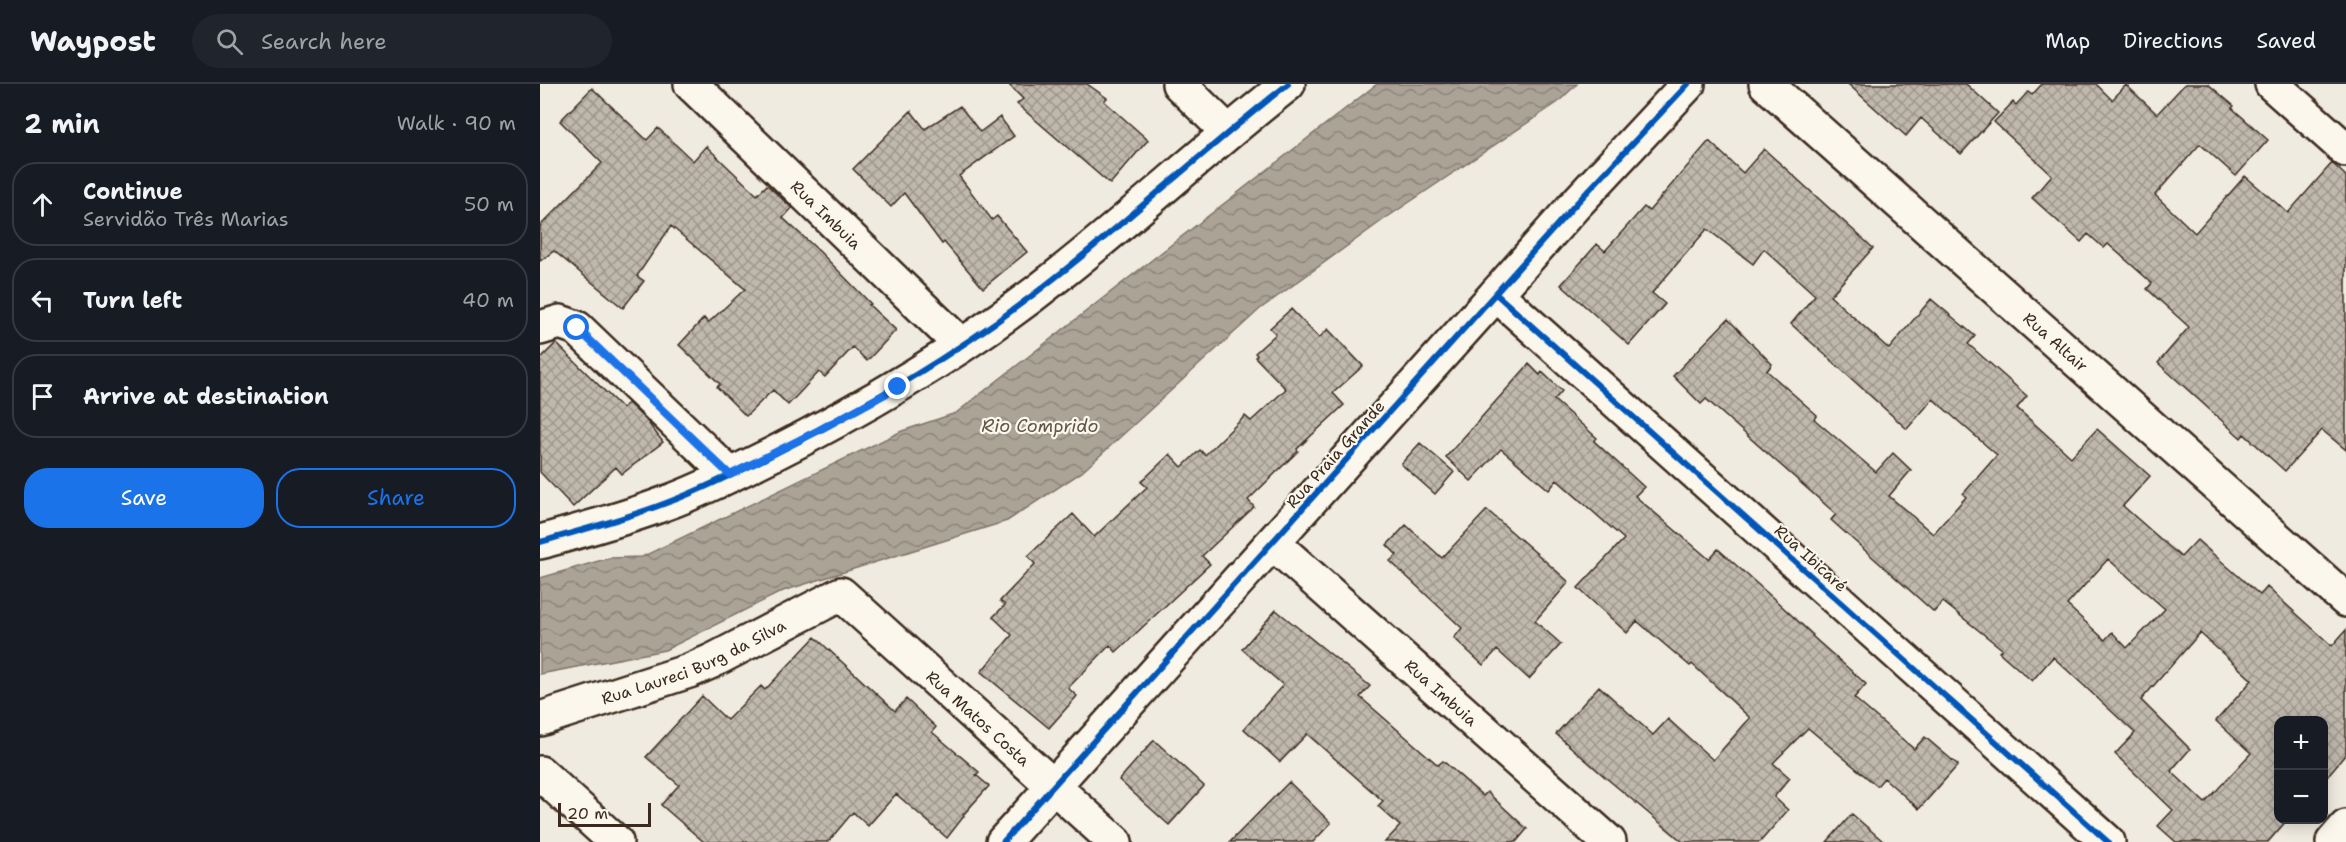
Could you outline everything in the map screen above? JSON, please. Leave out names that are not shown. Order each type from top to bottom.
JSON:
[{"type":"street","name":"Rua Imbuia","points":[[691,84],[961,345]]},
{"type":"street","points":[[1179,84],[1227,132]]},
{"type":"street","points":[[540,542],[667,503],[730,475],[878,398],[961,345],[1061,273],[1227,132],[1288,84]]},
{"type":"street","name":"Rua Praia Grande","points":[[1003,842],[1574,206],[1688,84]]},
{"type":"street","name":"Rua Altair","points":[[1766,84],[2346,600]]},
{"type":"street","points":[[2272,84],[2346,150]]},
{"type":"street","name":"Rua Ibicaré","points":[[1496,294],[2108,842]]},
{"type":"street","points":[[540,328],[560,322],[577,328],[730,475]]},
{"type":"street","name":"Rua Imbuia","points":[[1273,543],[1609,842]]},
{"type":"street","name":"Rua Matos Costa","points":[[841,594],[1115,842]]},
{"type":"street","name":"Rua Laureci Burg da Silva","points":[[540,718],[689,671],[841,594]]},
{"type":"street","points":[[540,773],[616,842]]},
{"type":"street","points":[[2333,842],[2346,827]]},
{"type":"water","name":"Rio Comprido","points":[[1377,84],[1577,84],[1557,103],[1383,220],[1260,309],[1082,472],[1007,521],[783,591],[665,650],[540,674],[540,578],[609,558],[642,557],[902,431],[956,413]]},
{"type":"building","points":[[1008,84],[1087,84],[1107,98],[1104,101],[1148,140],[1110,184],[1017,104],[1023,99]]},
{"type":"building","points":[[1848,84],[1966,84],[1998,113],[1961,154],[1921,118],[1906,136]]},
{"type":"building","points":[[2042,84],[2096,84],[2112,100],[2126,85],[2157,114],[2185,84],[2208,84],[2234,106],[2232,108],[2268,140],[2236,176],[2200,144],[2155,195],[2195,233],[2245,176],[2288,213],[2332,163],[2346,176],[2346,450],[2322,430],[2285,471],[2244,434],[2241,438],[2158,363],[2189,327],[2147,289],[2152,283],[2108,244],[2104,248],[2088,234],[2081,242],[2032,198],[2052,175],[1994,122],[2013,102],[2016,105],[2028,92],[2032,95]]},
{"type":"building","points":[[592,88],[647,140],[658,128],[693,161],[706,146],[757,195],[767,185],[792,208],[783,218],[819,251],[871,304],[869,305],[896,330],[867,361],[853,347],[825,377],[819,372],[788,405],[773,390],[746,416],[717,387],[720,384],[679,345],[704,318],[708,323],[745,289],[671,226],[637,276],[644,281],[623,308],[554,251],[540,261],[540,226],[602,163],[560,121]]},
{"type":"building","points":[[960,106],[980,132],[1000,117],[1014,136],[959,176],[992,220],[997,216],[1027,252],[983,288],[944,242],[942,244],[904,193],[891,207],[853,169],[911,111],[925,129]]},
{"type":"building","points":[[1709,141],[1743,173],[1764,149],[1873,248],[1830,296],[1889,349],[1931,299],[1975,336],[1968,344],[2027,396],[2017,408],[2071,457],[2097,429],[2150,476],[2123,506],[2181,557],[2197,540],[2260,595],[2267,587],[2332,646],[2346,630],[2346,754],[2328,775],[2328,716],[2274,716],[2274,824],[2284,824],[2268,842],[2176,842],[2158,826],[2173,810],[2115,754],[2135,733],[2053,657],[2032,681],[1999,652],[2002,649],[1943,602],[1934,612],[1831,520],[1836,514],[1706,399],[1701,404],[1673,376],[1728,319],[1772,364],[1767,371],[1817,415],[1814,419],[1876,472],[1893,453],[1911,470],[1889,496],[1933,534],[1966,497],[1963,494],[1997,455],[1933,399],[1907,429],[1791,324],[1815,295],[1764,249],[1753,264],[1707,229],[1652,293],[1665,304],[1629,345],[1561,285],[1597,244],[1605,251],[1644,207],[1649,211]],"holes":[[[2108,559],[2165,609],[2127,648],[2112,632],[2105,640],[2067,605]],[[2200,633],[2252,680],[2216,721],[2251,753],[2205,803],[2171,771],[2190,749],[2141,700]]]},
{"type":"building","points":[[1291,309],[1319,338],[1328,329],[1363,366],[1333,393],[1344,405],[1248,500],[1254,507],[1202,556],[1210,564],[1116,652],[1110,645],[1068,688],[1077,696],[1049,728],[981,672],[1012,635],[993,617],[1005,605],[1000,601],[1035,564],[1028,556],[1073,514],[1094,537],[1147,487],[1141,482],[1170,454],[1182,467],[1200,450],[1205,455],[1245,416],[1251,421],[1286,389],[1255,357],[1257,355],[1255,353],[1276,334],[1270,328]]},
{"type":"building","points":[[556,343],[622,408],[628,403],[646,420],[663,442],[622,474],[616,467],[573,507],[540,472],[540,359]]},
{"type":"building","points":[[1529,364],[1540,375],[1542,372],[1562,391],[1554,400],[1597,438],[1594,441],[1644,487],[1635,496],[1709,559],[1718,549],[1773,598],[1866,684],[1854,698],[1914,749],[1925,737],[1958,765],[1919,809],[1884,778],[1877,786],[1808,728],[1773,763],[1790,778],[1774,797],[1788,810],[1760,842],[1683,842],[1556,734],[1599,686],[1653,735],[1668,719],[1713,760],[1750,718],[1692,664],[1690,666],[1637,621],[1627,633],[1578,588],[1624,539],[1557,480],[1549,490],[1501,449],[1471,481],[1446,457]]},
{"type":"building","points":[[1420,443],[1454,472],[1435,494],[1401,464]]},
{"type":"building","points":[[1487,510],[1569,582],[1535,621],[1561,644],[1529,679],[1497,650],[1483,665],[1454,638],[1462,628],[1390,561],[1397,555],[1387,545],[1406,525],[1442,558]]},
{"type":"building","points":[[1276,610],[1370,686],[1360,697],[1438,765],[1443,761],[1483,796],[1487,792],[1527,829],[1516,842],[1385,842],[1400,826],[1378,806],[1383,801],[1307,734],[1280,762],[1244,729],[1283,685],[1242,649]]},
{"type":"building","points":[[815,637],[895,711],[906,699],[936,727],[932,732],[979,772],[976,775],[989,786],[963,815],[947,838],[896,794],[868,826],[853,812],[828,842],[704,842],[661,805],[679,785],[646,757],[702,696],[727,720],[761,686],[765,690]]},
{"type":"building","points":[[1154,740],[1204,786],[1169,825],[1119,780]]},
{"type":"building","points":[[1289,782],[1331,823],[1313,842],[1230,842]]},
{"type":"building","points":[[1852,814],[1884,842],[1827,842]]},
{"type":"cycle path","points":[[540,542],[635,514],[707,486],[811,434],[922,371],[1028,299],[1288,84]]},
{"type":"cycle path","points":[[1003,842],[1574,206],[1688,84]]},
{"type":"cycle path","points":[[1496,294],[2108,842]]},
{"type":"route","points":[[577,328],[730,475],[898,387]]}]
